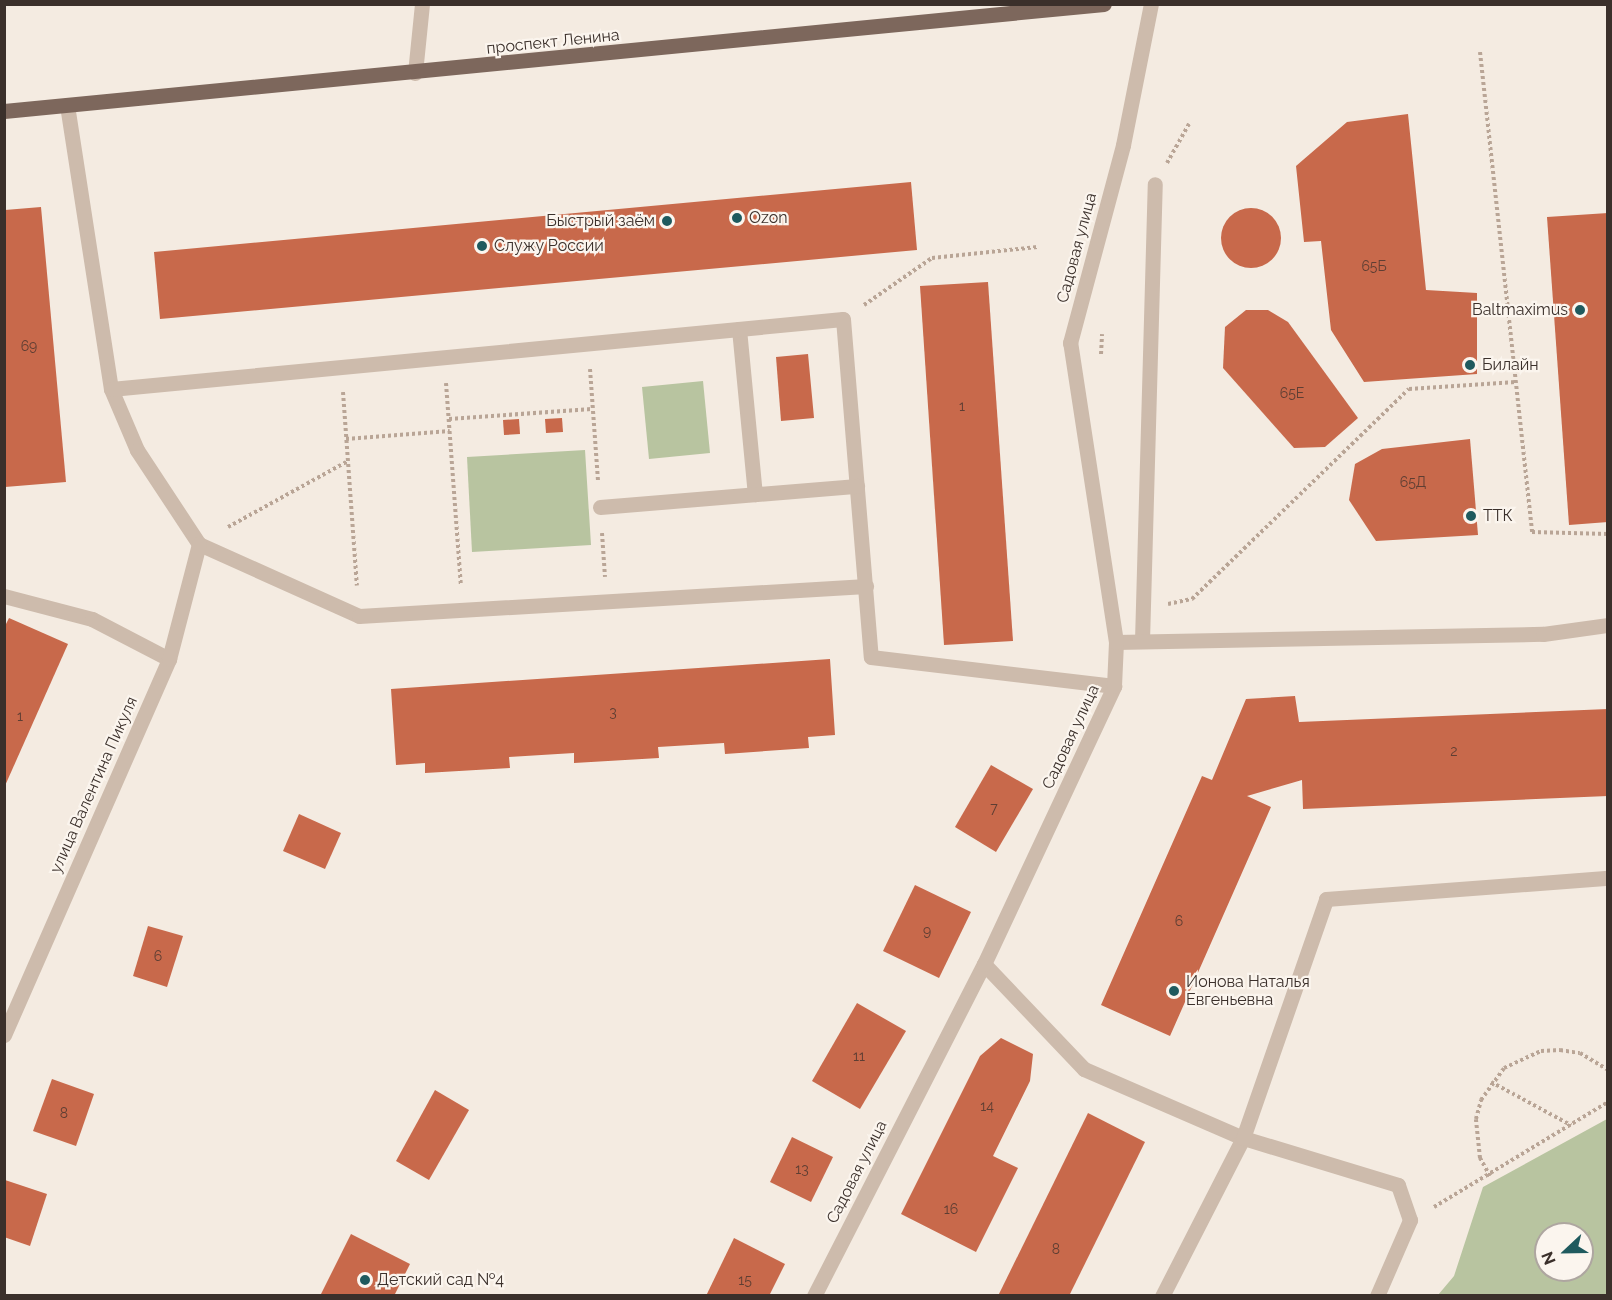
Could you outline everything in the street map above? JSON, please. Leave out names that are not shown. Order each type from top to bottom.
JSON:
[{"type":"main road","name":"проспект Ленина","points":[[4,111],[415,73],[1104,4]]},
{"type":"street","points":[[415,73],[422,4]]},
{"type":"street","name":"Садовая улица","points":[[814,1296],[984,964],[1114,686],[1116,642],[1070,343],[1123,145],[1151,4]]},
{"type":"street","points":[[68,105],[111,389],[137,450],[199,544],[359,616],[866,586]]},
{"type":"street","points":[[1142,641],[1155,184]]},
{"type":"street","points":[[111,389],[843,319],[871,657],[1114,686]]},
{"type":"street","points":[[739,329],[755,494]]},
{"type":"street","points":[[600,507],[857,486]]},
{"type":"street","name":"улица Валентина Пикуля","points":[[4,1035],[169,660],[199,544]]},
{"type":"street","points":[[4,596],[92,619],[169,660]]},
{"type":"street","points":[[1116,642],[1544,634],[1608,625]]},
{"type":"street","points":[[1162,1296],[1243,1138],[1326,899],[1608,878]]},
{"type":"street","points":[[984,964],[1084,1069],[1243,1138],[1398,1185],[1410,1220],[1377,1296]]},
{"type":"path","points":[[1480,52],[1533,532],[1608,534]]},
{"type":"path","points":[[843,319],[932,258],[1037,247]]},
{"type":"path","points":[[588,344],[607,601]]},
{"type":"path","points":[[445,357],[462,610]]},
{"type":"path","points":[[341,367],[359,616]]},
{"type":"path","points":[[1163,605],[1192,599],[1409,389],[1516,382]]},
{"type":"path","points":[[449,419],[592,409]]},
{"type":"path","points":[[346,439],[450,431]]},
{"type":"path","points":[[199,544],[348,461]]},
{"type":"path","points":[[1490,1176],[1476,1139],[1481,1100],[1491,1082],[1513,1062],[1541,1051],[1580,1053],[1608,1070]]},
{"type":"path","points":[[1491,1082],[1571,1125]]},
{"type":"path","points":[[1410,1220],[1490,1176],[1608,1102]]},
{"type":"green space","points":[[703,381],[710,453],[649,459],[642,387]]},
{"type":"green space","points":[[585,450],[591,545],[472,552],[467,457]]},
{"type":"green space","points":[[1607,1119],[1607,1295],[1438,1295],[1454,1276],[1483,1187]]},
{"type":"building","points":[[1408,114],[1426,290],[1477,293],[1477,374],[1364,382],[1331,330],[1321,241],[1304,242],[1296,166],[1347,122]]},
{"type":"building","points":[[911,182],[917,250],[160,319],[154,252]]},
{"type":"building","points":[[41,207],[66,482],[5,487],[5,210]]},
{"type":"building","points":[[1251,208],[1268,213],[1276,221],[1281,238],[1276,255],[1268,263],[1251,268],[1234,263],[1226,255],[1221,238],[1226,221],[1234,213]]},
{"type":"building","points":[[1608,213],[1608,522],[1569,525],[1547,217]]},
{"type":"building","points":[[988,282],[1013,641],[944,645],[920,286]]},
{"type":"building","points":[[1246,310],[1268,310],[1288,322],[1358,418],[1325,447],[1294,448],[1223,368],[1225,327]]},
{"type":"building","points":[[808,354],[814,418],[781,421],[776,357]]},
{"type":"building","points":[[562,418],[563,432],[546,433],[545,419]]},
{"type":"building","points":[[519,419],[520,434],[504,435],[503,420]]},
{"type":"building","points":[[1470,439],[1478,535],[1376,541],[1349,500],[1355,464],[1382,449]]},
{"type":"building","points":[[9,618],[68,644],[4,788],[4,628]]},
{"type":"building","points":[[830,659],[835,735],[808,737],[809,748],[725,754],[724,743],[658,747],[659,758],[574,763],[574,753],[509,757],[510,768],[425,773],[425,763],[396,765],[391,689]]},
{"type":"building","points":[[1295,696],[1299,722],[1608,709],[1608,796],[1303,809],[1302,780],[1247,796],[1271,807],[1170,1036],[1101,1005],[1202,776],[1212,780],[1246,699]]},
{"type":"building","points":[[991,765],[1033,789],[996,852],[955,827]]},
{"type":"building","points":[[299,814],[341,833],[325,869],[283,851]]},
{"type":"building","points":[[915,885],[971,912],[939,978],[883,951]]},
{"type":"building","points":[[148,926],[183,936],[167,987],[133,976]]},
{"type":"building","points":[[857,1003],[906,1031],[860,1109],[812,1081]]},
{"type":"building","points":[[1001,1038],[1033,1054],[1030,1081],[993,1156],[1018,1168],[976,1252],[901,1214],[980,1056]]},
{"type":"building","points":[[52,1079],[94,1094],[76,1146],[33,1131]]},
{"type":"building","points":[[435,1090],[469,1110],[429,1180],[396,1161]]},
{"type":"building","points":[[1088,1113],[1145,1142],[1069,1296],[998,1296]]},
{"type":"building","points":[[792,1137],[833,1157],[811,1202],[770,1182]]},
{"type":"building","points":[[5,1180],[47,1194],[30,1246],[4,1237]]},
{"type":"building","name":"Детский сад №4","points":[[351,1234],[410,1264],[394,1296],[320,1296]]},
{"type":"building","points":[[734,1238],[785,1264],[769,1296],[706,1296]]},
{"type":"place","name":"Ozon","points":[[737,218]]},
{"type":"place","name":"Быстрый заём","points":[[667,221]]},
{"type":"place","name":"Служу России","points":[[482,246]]},
{"type":"place","name":"Baltmaximus","points":[[1580,310]]},
{"type":"place","name":"Билайн","points":[[1470,365]]},
{"type":"place","name":"ТТК","points":[[1471,516]]},
{"type":"place","name":"Ионова Наталья Евгеньевна","points":[[1174,991]]},
{"type":"place","name":"Детский сад №4","points":[[365,1280]]}]
